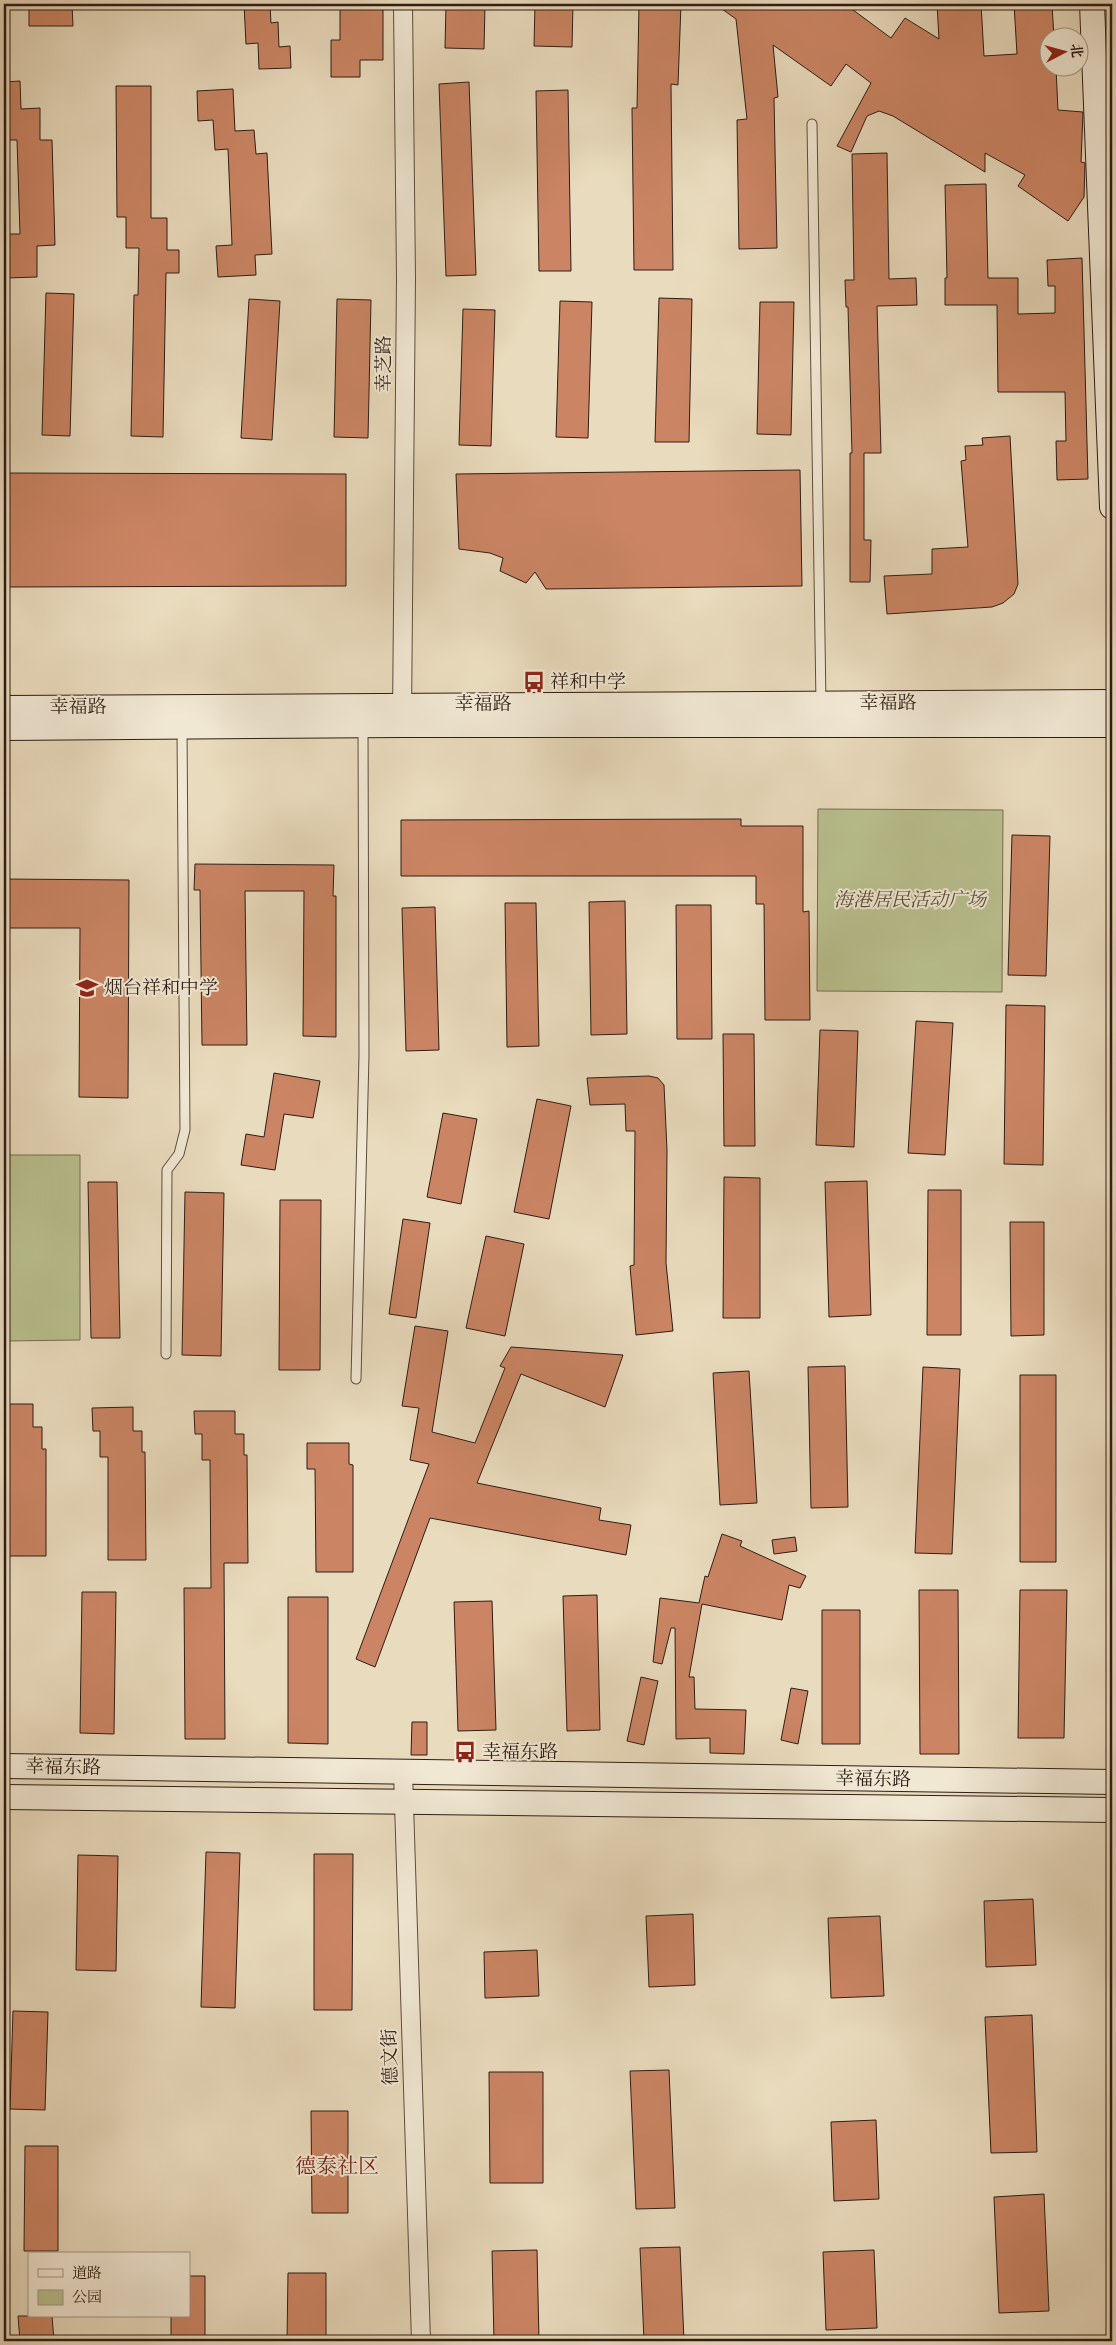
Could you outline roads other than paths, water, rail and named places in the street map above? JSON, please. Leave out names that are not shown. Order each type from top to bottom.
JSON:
[{"type":"street","name":"幸芝路","points":[[402,715],[406,288],[404,4]]},
{"type":"street","points":[[1092,4],[1112,507]]},
{"type":"street","name":"幸福路","points":[[4,728],[363,725],[402,715],[821,703],[1112,702]]},
{"type":"street","name":"幸福路","points":[[4,708],[1112,725]]},
{"type":"street","name":"幸福东路","points":[[4,1766],[1112,1782]]},
{"type":"street","name":"德文街","points":[[403,1772],[421,2341]]},
{"type":"street","name":"幸福东路","points":[[4,1796],[1112,1810]]},
{"type":"lane","points":[[812,124],[821,703]]},
{"type":"lane","points":[[356,1379],[364,1055],[363,725]]},
{"type":"lane","points":[[166,1354],[167,1170],[179,1154],[185,1130],[182,726]]},
{"type":"place","name":"祥和中学","points":[[534,682]]},
{"type":"place","name":"烟台祥和中学","points":[[87,988]]},
{"type":"place","name":"幸福东路","points":[[465,1752]]},
{"type":"district","name":"德泰社区","points":[[337,2166]]},
{"type":"park label","name":"海港居民活动广场","points":[[910,900]]}]
